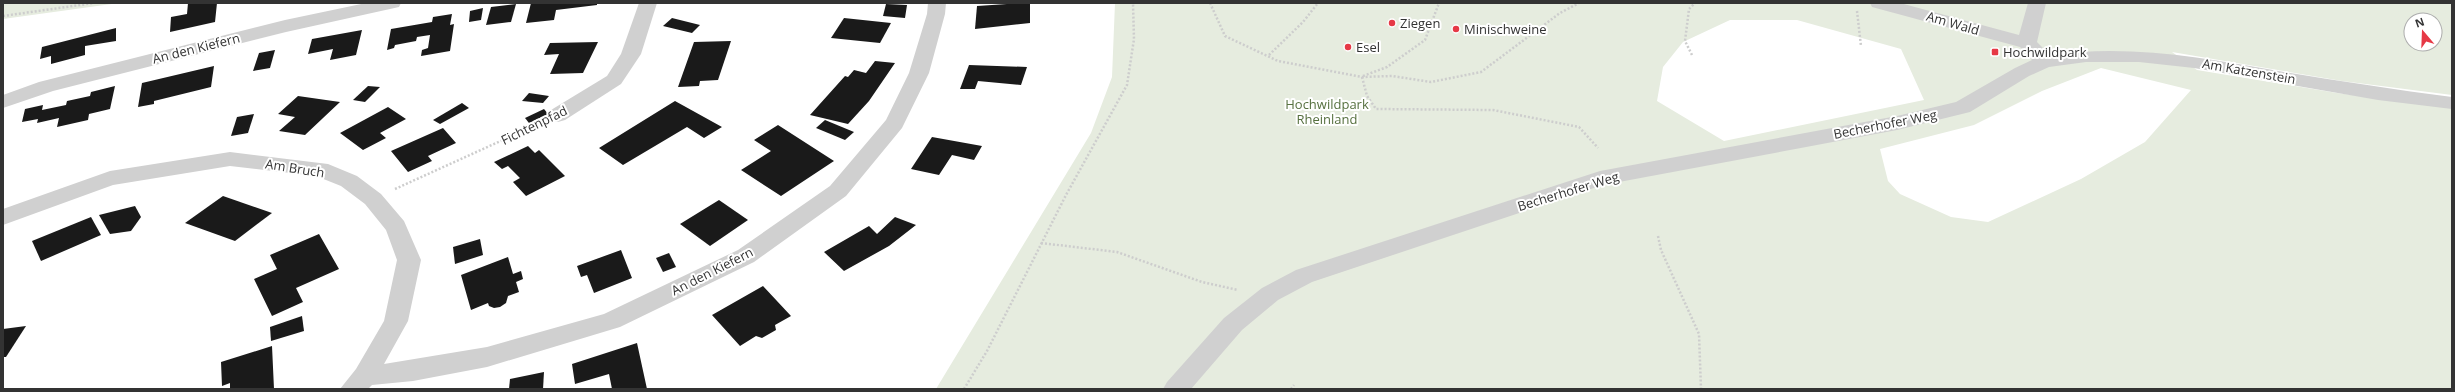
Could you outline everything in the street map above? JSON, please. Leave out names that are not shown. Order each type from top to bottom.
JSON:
[{"type":"street","name":"An den Kiefern","points":[[3,102],[46,86],[285,26],[392,3]]},
{"type":"street","name":"Fichtenpfad","points":[[558,115],[614,80],[631,54],[648,3]]},
{"type":"street","name":"An den Kiefern","points":[[359,383],[487,357],[611,321],[746,256],[838,191],[895,123],[919,73],[936,14],[937,3]]},
{"type":"street","name":"Am Wald","points":[[1879,3],[2027,43]]},
{"type":"street","points":[[2037,3],[2027,43],[2045,62]]},
{"type":"street","name":"Am Katzenstein","points":[[2045,62],[2086,56],[2139,56],[2194,62],[2378,94],[2452,103]]},
{"type":"street","name":"Becherhofer Weg","points":[[1176,389],[1233,324],[1270,294],[1304,276],[1600,178],[1753,148],[1896,123],[1963,107],[2022,72],[2045,62]]},
{"type":"street","name":"Am Bruch","points":[[3,217],[110,178],[230,160],[320,170],[349,181],[374,199],[396,227],[409,260],[396,321],[359,383]]},
{"type":"path","points":[[3,16],[94,3]]},
{"type":"path","points":[[964,389],[987,351],[1041,243],[1094,143],[1127,85],[1134,39],[1133,3]]},
{"type":"path","points":[[1210,3],[1224,36],[1268,55],[1278,61],[1362,77],[1392,76],[1431,82],[1481,72],[1560,13],[1579,3]]},
{"type":"path","points":[[1268,55],[1303,22],[1318,3]]},
{"type":"path","points":[[1362,77],[1387,66],[1425,40],[1439,3]]},
{"type":"path","points":[[1692,55],[1685,40],[1689,9],[1695,3]]},
{"type":"path","points":[[1856,3],[1862,41],[1860,46]]},
{"type":"path","points":[[1362,77],[1367,96],[1376,109],[1493,110],[1579,127],[1598,148]]},
{"type":"path","name":"Fichtenpfad","points":[[374,199],[558,115]]},
{"type":"path","points":[[1658,236],[1661,250],[1699,334],[1701,389]]},
{"type":"path","points":[[1041,243],[1117,252],[1202,282],[1270,294]]},
{"type":"path","points":[[1291,389],[1294,386]]},
{"type":"green space","points":[[3,3],[119,3],[3,19]]},
{"type":"green space","name":"Hochwildpark Rheinland","points":[[1115,3],[2452,3],[2452,95],[2342,81],[2172,52],[2197,70],[2337,93],[2452,108],[2452,389],[936,389],[1091,133],[1112,77]],"holes":[[[1730,20],[1797,20],[1901,49],[1924,100],[1724,141],[1657,101],[1663,67],[1683,42]],[[2101,68],[2191,90],[2145,142],[2081,179],[1988,222],[1951,217],[1900,194],[1888,181],[1880,149],[1974,125],[2042,91]]]},
{"type":"building","points":[[188,3],[217,3],[215,22],[170,32],[171,17],[187,14]]},
{"type":"building","points":[[531,3],[597,3],[597,5],[556,10],[554,20],[526,23]]},
{"type":"building","points":[[1030,3],[1030,23],[975,29],[977,6]]},
{"type":"building","points":[[516,4],[511,22],[486,25],[491,7]]},
{"type":"building","points":[[886,4],[907,5],[905,18],[883,16]]},
{"type":"building","points":[[483,8],[481,20],[469,22],[470,11]]},
{"type":"building","points":[[452,14],[450,25],[454,24],[450,51],[421,56],[422,50],[428,48],[430,35],[417,37],[416,41],[395,45],[394,48],[387,50],[391,29],[432,22],[433,17]]},
{"type":"building","points":[[672,18],[700,25],[692,33],[663,26]]},
{"type":"building","points":[[844,18],[891,23],[880,43],[831,38]]},
{"type":"building","points":[[116,28],[116,41],[85,46],[85,55],[51,64],[51,56],[40,59],[42,47]]},
{"type":"building","points":[[362,30],[356,55],[330,60],[333,49],[308,54],[312,39]]},
{"type":"building","points":[[731,41],[718,80],[700,81],[699,86],[678,87],[694,42]]},
{"type":"building","points":[[598,42],[583,73],[550,74],[559,54],[544,55],[550,43]]},
{"type":"building","points":[[275,50],[270,68],[253,71],[259,53]]},
{"type":"building","points":[[875,61],[895,63],[869,101],[848,124],[810,115],[845,76],[848,77],[854,70],[866,73]]},
{"type":"building","points":[[969,65],[1027,67],[1021,85],[978,81],[975,89],[960,89]]},
{"type":"building","points":[[214,66],[211,87],[154,101],[154,104],[138,107],[142,83]]},
{"type":"building","points":[[115,86],[110,109],[89,114],[88,120],[57,127],[59,118],[37,123],[38,119],[22,122],[25,109],[43,105],[42,110],[66,105],[67,101],[90,96],[91,92]]},
{"type":"building","points":[[368,86],[380,87],[365,102],[353,100]]},
{"type":"building","points":[[529,93],[549,96],[543,103],[522,101]]},
{"type":"building","points":[[298,96],[340,102],[305,135],[279,131],[295,117],[278,114]]},
{"type":"building","points":[[675,101],[722,127],[704,138],[687,127],[623,165],[599,148]]},
{"type":"building","points":[[462,103],[469,108],[440,124],[433,120]]},
{"type":"building","points":[[388,107],[406,119],[380,133],[386,138],[363,150],[340,133]]},
{"type":"building","points":[[544,109],[548,114],[529,123],[525,118]]},
{"type":"building","points":[[254,114],[248,133],[231,136],[237,117]]},
{"type":"building","points":[[825,120],[854,132],[845,140],[816,128]]},
{"type":"building","points":[[778,125],[834,161],[781,196],[741,170],[771,151],[754,140]]},
{"type":"building","points":[[443,128],[456,143],[428,156],[432,161],[408,172],[391,151]]},
{"type":"building","points":[[932,137],[982,146],[974,160],[952,155],[939,175],[911,169]]},
{"type":"building","points":[[528,146],[535,153],[539,150],[565,176],[526,196],[513,182],[520,178],[508,166],[502,169],[494,162]]},
{"type":"building","points":[[223,196],[272,213],[235,241],[185,223]]},
{"type":"building","points":[[719,200],[748,220],[710,246],[680,224]]},
{"type":"building","points":[[135,206],[141,217],[131,231],[110,234],[99,215]]},
{"type":"building","points":[[91,217],[101,235],[41,261],[32,241]]},
{"type":"building","points":[[895,217],[916,225],[889,246],[844,271],[824,252],[869,226],[877,234]]},
{"type":"building","points":[[319,234],[339,269],[296,288],[303,302],[272,316],[254,279],[277,269],[270,255]]},
{"type":"building","points":[[480,239],[483,255],[455,264],[453,247]]},
{"type":"building","points":[[621,250],[632,278],[594,293],[587,275],[581,277],[577,266]]},
{"type":"building","points":[[669,253],[676,267],[663,272],[656,258]]},
{"type":"building","points":[[508,257],[513,274],[521,271],[523,279],[516,282],[519,292],[508,296],[506,303],[500,307],[494,308],[489,306],[488,303],[471,310],[461,275]]},
{"type":"building","points":[[763,286],[791,316],[775,325],[776,330],[762,338],[756,336],[740,346],[712,315]]},
{"type":"building","points":[[302,316],[304,331],[271,341],[270,327]]},
{"type":"building","points":[[26,326],[6,357],[3,357],[3,329]]},
{"type":"building","points":[[637,343],[647,389],[612,389],[609,374],[575,384],[572,364]]},
{"type":"building","points":[[272,346],[274,389],[230,389],[230,383],[222,386],[221,362]]},
{"type":"building","points":[[544,372],[543,389],[509,389],[510,379]]},
{"type":"place","name":"Ziegen","points":[[1392,23]]},
{"type":"place","name":"Minischweine","points":[[1456,29]]},
{"type":"place","name":"Esel","points":[[1348,47]]},
{"type":"place","name":"Hochwildpark","points":[[1995,52]]}]
